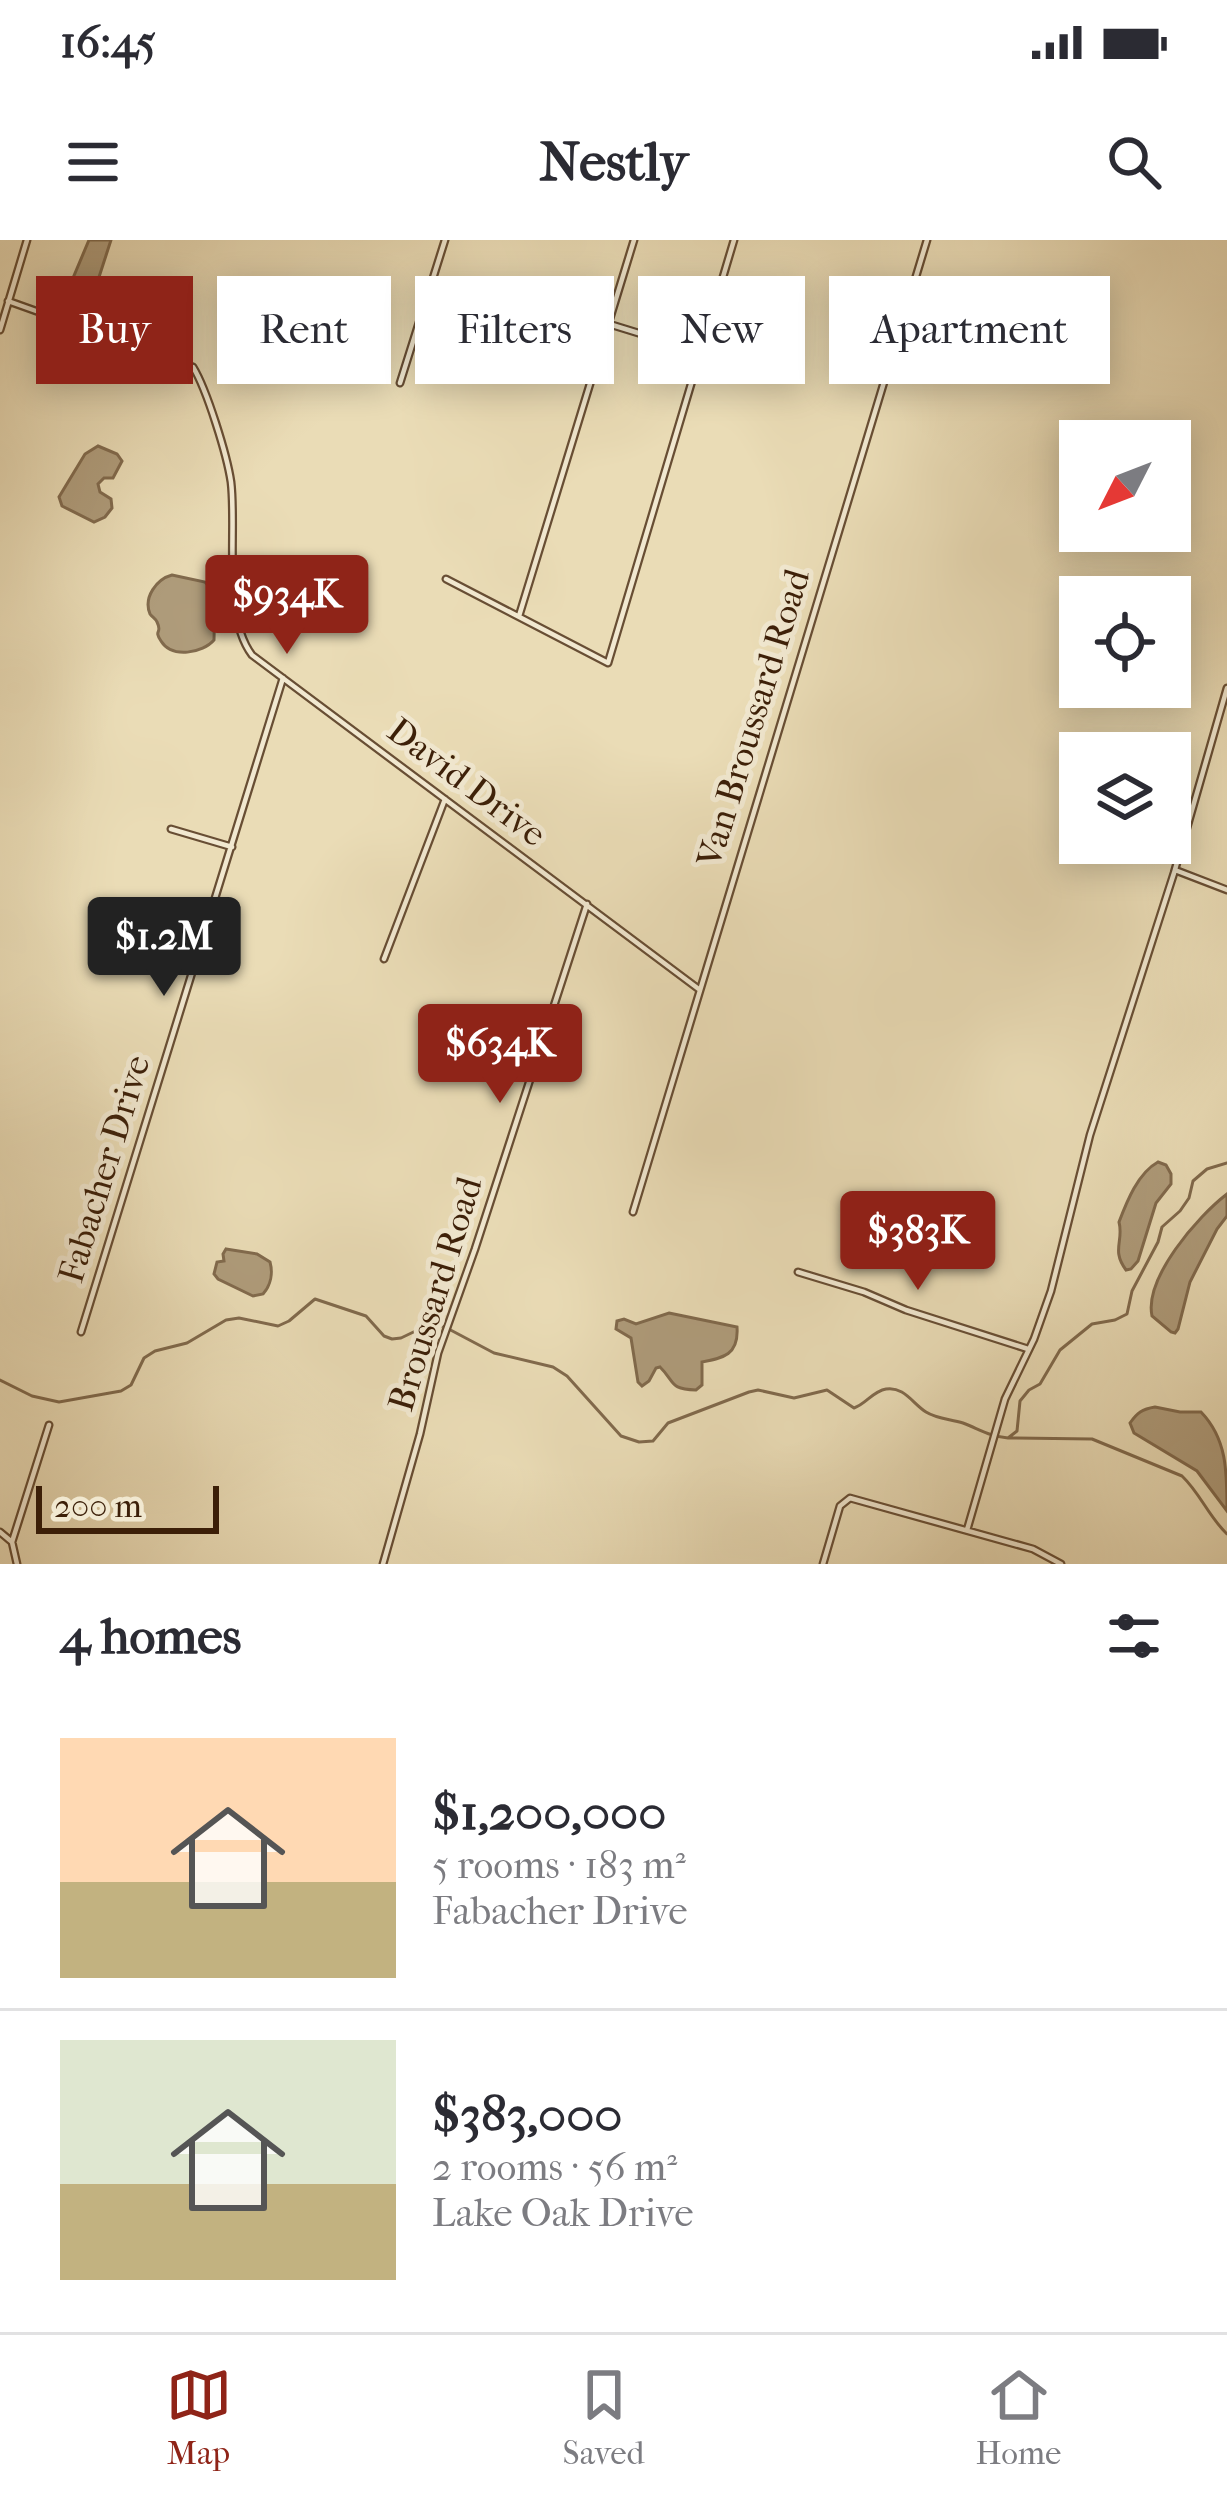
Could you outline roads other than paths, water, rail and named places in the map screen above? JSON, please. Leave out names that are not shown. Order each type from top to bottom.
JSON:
[{"type":"street","points":[[0,330],[27,240]]},
{"type":"street","points":[[400,383],[445,240]]},
{"type":"street","points":[[614,307],[634,240]]},
{"type":"street","points":[[723,276],[734,240]]},
{"type":"street","name":"Van Broussard Road","points":[[633,1212],[927,240]]},
{"type":"street","name":"David Drive","points":[[8,301],[179,360],[196,371],[231,481],[235,614],[252,655],[700,991]]},
{"type":"street","points":[[519,616],[591,384]]},
{"type":"street","points":[[446,579],[608,663],[691,384]]},
{"type":"street","name":"Fabacher Drive","points":[[81,1332],[283,678]]},
{"type":"street","points":[[967,1530],[1014,1377],[1051,1291],[1090,1135],[1175,871],[1227,688]]},
{"type":"street","points":[[384,959],[445,799]]},
{"type":"street","points":[[171,829],[232,847]]},
{"type":"street","points":[[1175,871],[1227,890]]},
{"type":"street","name":"Broussard Road","points":[[383,1564],[448,1320],[587,904]]},
{"type":"street","points":[[798,1272],[1028,1349]]},
{"type":"street","points":[[17,1564],[12,1542],[49,1425]]},
{"type":"street","points":[[823,1564],[840,1506],[853,1498],[1041,1552],[1061,1564]]},
{"type":"street","points":[[0,1532],[12,1542]]},
{"type":"waterway","points":[[0,1380],[32,1396],[59,1402],[121,1391],[131,1385],[144,1358],[155,1351],[187,1343],[226,1320],[278,1326],[315,1299],[366,1316],[392,1339],[428,1325],[443,1326],[494,1353],[553,1367],[567,1376],[621,1436],[639,1442],[653,1441],[668,1423],[758,1390],[794,1398],[827,1390],[854,1408],[877,1392],[892,1389],[930,1414],[1008,1438],[1017,1431],[1020,1401],[1040,1384],[1060,1350],[1092,1324],[1127,1314],[1132,1291],[1162,1227],[1189,1198],[1193,1181],[1207,1169],[1227,1163]]},
{"type":"waterway","points":[[1008,1438],[1092,1439],[1182,1476],[1227,1534]]}]
